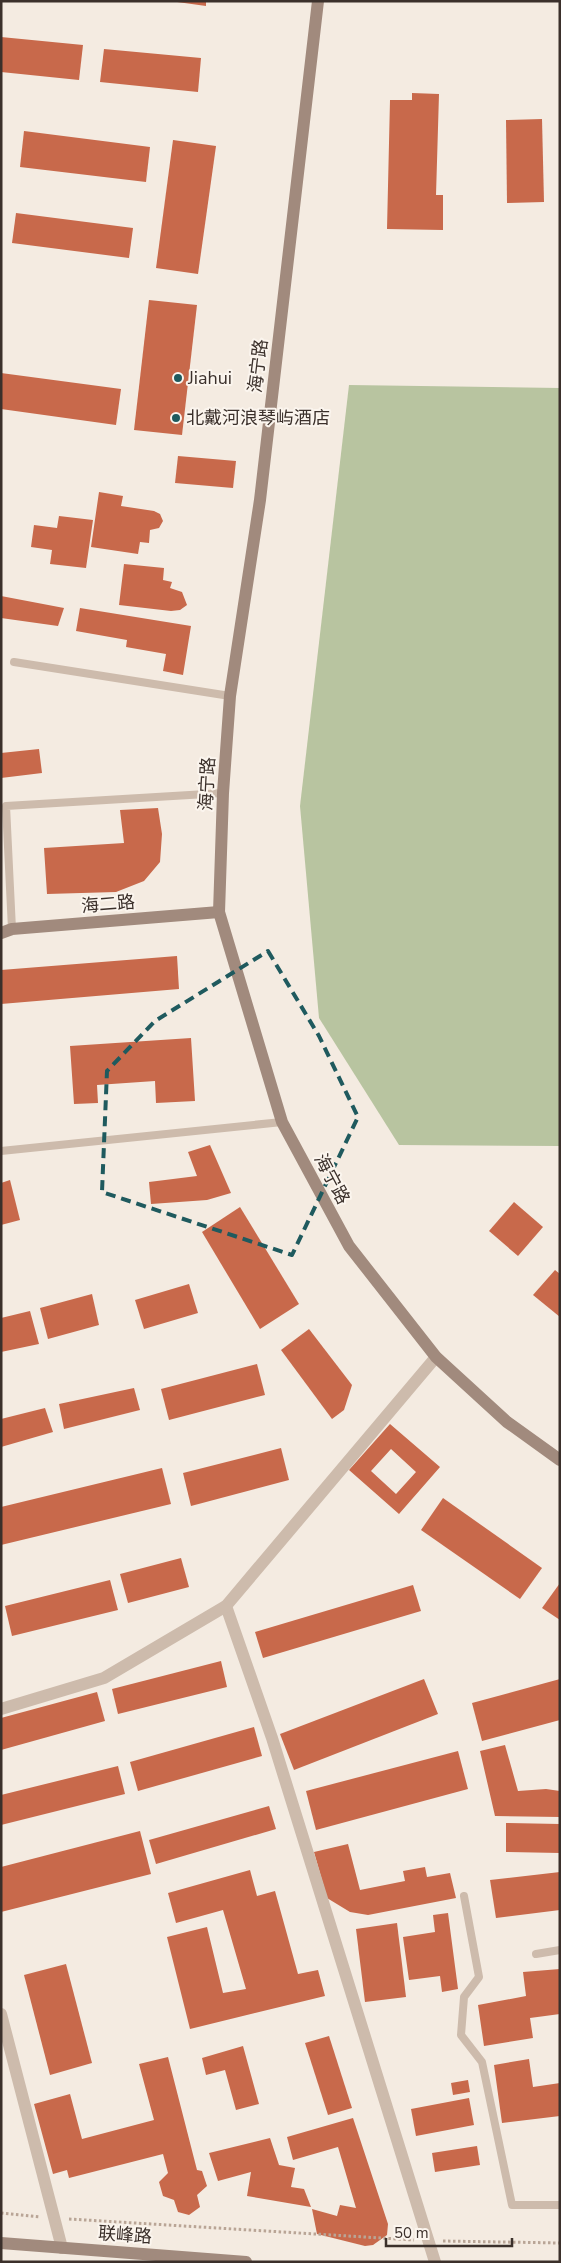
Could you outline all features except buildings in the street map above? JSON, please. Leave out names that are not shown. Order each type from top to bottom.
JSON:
[{"type":"main road","name":"海宁路","points":[[318,1],[260,500],[230,696],[223,793],[219,912],[282,1122],[348,1246],[436,1357],[507,1422],[560,1460]]},
{"type":"main road","name":"海二路","points":[[7,931],[219,912]]},
{"type":"main road","name":"联峰路","points":[[1,2243],[246,2262]]},
{"type":"street","points":[[1,1709],[104,1678],[226,1606],[436,1357]]},
{"type":"street","points":[[226,1606],[272,1738],[435,2262]]},
{"type":"street","points":[[1,2014],[62,2248]]},
{"type":"lane","points":[[14,662],[230,696]]},
{"type":"lane","points":[[7,931],[6,806],[223,793]]},
{"type":"lane","points":[[1,1151],[282,1122]]},
{"type":"lane","points":[[464,1896],[479,1977],[464,1997],[461,2035],[482,2062],[512,2205],[560,2205]]},
{"type":"lane","points":[[536,1954],[560,1950]]},
{"type":"path","points":[[1,2213],[54,2218],[428,2241],[560,2243]]},
{"type":"highlighted area","points":[[268,951],[319,1036],[358,1117],[292,1255],[102,1192],[107,1071],[155,1021]]},
{"type":"green space","points":[[349,385],[560,388],[560,1146],[399,1145],[319,1018],[300,806]]},
{"type":"place","name":"Jiahui","points":[[178,378]]},
{"type":"place","name":"北戴河浪琴屿酒店","points":[[176,418]]}]
